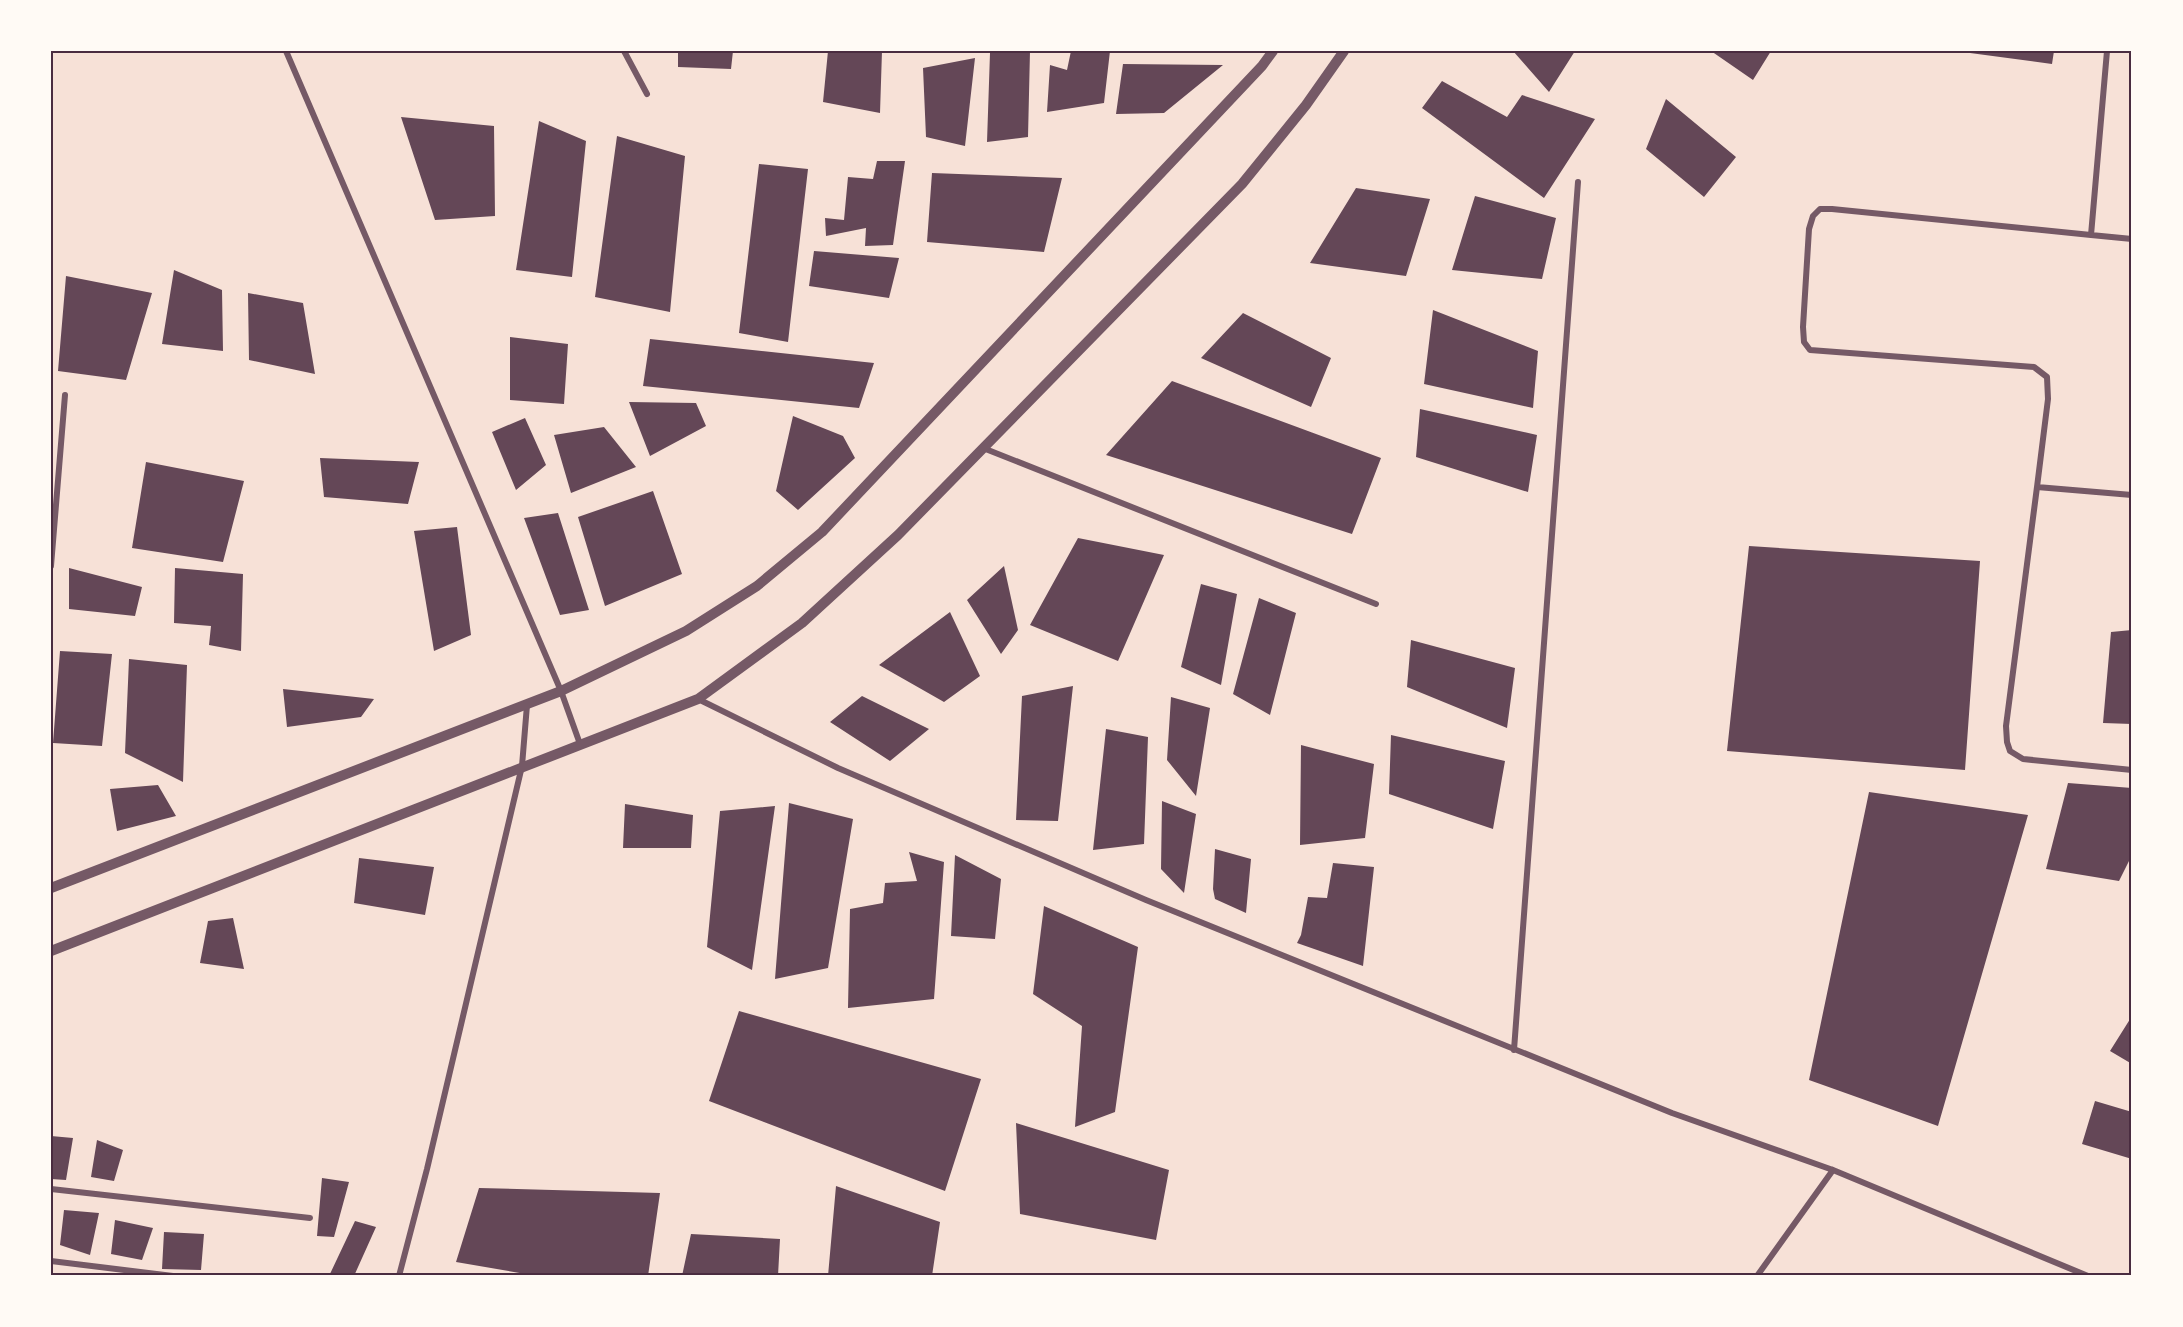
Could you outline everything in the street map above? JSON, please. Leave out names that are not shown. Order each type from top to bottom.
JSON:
[{"type":"street","points":[[286,51],[561,691],[579,744]]},
{"type":"street","points":[[624,51],[646,94]]},
{"type":"street","points":[[51,888],[561,691],[686,631],[757,586],[822,532],[1262,66],[1273,51]]},
{"type":"street","points":[[51,951],[698,699],[802,623],[898,535],[1242,184],[1306,105],[1344,51]]},
{"type":"street","points":[[2091,235],[2107,51]]},
{"type":"street","points":[[1515,1050],[1578,182]]},
{"type":"street","points":[[2132,238],[1820,209],[1813,216],[1809,229],[1803,327],[1804,342],[1810,350],[2034,367],[2047,377],[2048,399],[2006,726],[2007,742],[2010,751],[2023,759],[2132,770]]},
{"type":"street","points":[[51,566],[65,395]]},
{"type":"street","points":[[983,448],[1376,604]]},
{"type":"street","points":[[2037,487],[2132,495]]},
{"type":"street","points":[[698,699],[838,768],[1134,896],[1672,1113],[1833,1170],[2088,1276]]},
{"type":"street","points":[[399,1276],[427,1169],[522,766],[527,705]]},
{"type":"street","points":[[1757,1276],[1833,1170]]},
{"type":"street","points":[[51,1190],[310,1218]]},
{"type":"street","points":[[51,1261],[173,1276]]},
{"type":"building","points":[[678,51],[733,51],[731,69],[678,67]]},
{"type":"building","points":[[828,51],[882,51],[880,113],[823,102]]},
{"type":"building","points":[[1030,51],[1028,137],[987,142],[990,53]]},
{"type":"building","points":[[1071,51],[1110,51],[1104,103],[1047,112],[1050,65],[1067,70]]},
{"type":"building","points":[[1513,51],[1575,51],[1549,92]]},
{"type":"building","points":[[1711,51],[1771,51],[1753,80]]},
{"type":"building","points":[[1955,51],[2054,51],[2052,64]]},
{"type":"building","points":[[975,58],[965,146],[926,137],[923,68]]},
{"type":"building","points":[[1123,64],[1223,65],[1164,113],[1116,114]]},
{"type":"building","points":[[1442,81],[1507,117],[1522,95],[1595,119],[1544,198],[1422,108]]},
{"type":"building","points":[[1666,99],[1736,157],[1704,197],[1646,149]]},
{"type":"building","points":[[401,117],[494,126],[495,216],[435,220]]},
{"type":"building","points":[[539,121],[586,141],[572,277],[516,270]]},
{"type":"building","points":[[617,136],[685,156],[670,312],[595,297]]},
{"type":"building","points":[[877,161],[905,161],[893,245],[865,246],[866,228],[826,236],[825,218],[844,220],[848,177],[873,179]]},
{"type":"building","points":[[759,164],[808,169],[788,342],[739,333]]},
{"type":"building","points":[[932,173],[1062,178],[1044,252],[927,242]]},
{"type":"building","points":[[1356,188],[1430,199],[1406,276],[1310,263]]},
{"type":"building","points":[[1475,196],[1556,218],[1542,279],[1452,270]]},
{"type":"building","points":[[814,251],[899,258],[889,298],[809,286]]},
{"type":"building","points":[[174,270],[222,290],[223,351],[162,344]]},
{"type":"building","points":[[66,276],[152,293],[126,380],[58,371]]},
{"type":"building","points":[[248,293],[303,303],[315,374],[249,360]]},
{"type":"building","points":[[1433,310],[1538,351],[1533,408],[1424,384]]},
{"type":"building","points":[[1243,313],[1331,358],[1311,407],[1201,358]]},
{"type":"building","points":[[510,337],[568,344],[564,404],[510,400]]},
{"type":"building","points":[[650,339],[874,363],[859,408],[643,386]]},
{"type":"building","points":[[1172,381],[1381,458],[1352,534],[1106,455]]},
{"type":"building","points":[[629,402],[696,403],[706,426],[650,456]]},
{"type":"building","points":[[1420,409],[1537,435],[1528,492],[1416,457]]},
{"type":"building","points":[[793,416],[843,436],[855,458],[798,510],[776,491]]},
{"type":"building","points":[[525,418],[546,465],[516,490],[492,432]]},
{"type":"building","points":[[604,427],[636,467],[571,493],[554,435]]},
{"type":"building","points":[[320,458],[419,462],[408,504],[324,497]]},
{"type":"building","points":[[146,462],[244,481],[223,562],[132,548]]},
{"type":"building","points":[[653,491],[682,574],[605,606],[578,517]]},
{"type":"building","points":[[558,513],[589,610],[560,615],[524,518]]},
{"type":"building","points":[[457,527],[471,635],[434,651],[414,531]]},
{"type":"building","points":[[1078,538],[1164,555],[1118,661],[1030,625]]},
{"type":"building","points":[[1749,546],[1980,561],[1965,770],[1727,751]]},
{"type":"building","points":[[1004,566],[1018,630],[1001,654],[967,600]]},
{"type":"building","points":[[69,568],[142,587],[135,616],[69,609]]},
{"type":"building","points":[[175,568],[243,574],[241,651],[209,645],[211,626],[174,623]]},
{"type":"building","points":[[1201,584],[1237,594],[1221,685],[1181,667]]},
{"type":"building","points":[[1259,598],[1296,613],[1270,715],[1233,694]]},
{"type":"building","points":[[950,612],[980,676],[944,702],[879,665]]},
{"type":"building","points":[[2132,630],[2132,724],[2103,723],[2111,632]]},
{"type":"building","points":[[1411,640],[1515,668],[1507,728],[1407,687]]},
{"type":"building","points":[[60,651],[112,654],[102,746],[53,743]]},
{"type":"building","points":[[129,659],[187,665],[183,782],[125,753]]},
{"type":"building","points":[[1073,686],[1058,821],[1016,820],[1022,696]]},
{"type":"building","points":[[283,689],[374,699],[361,717],[287,727]]},
{"type":"building","points":[[862,696],[929,729],[890,761],[830,722]]},
{"type":"building","points":[[1171,697],[1210,708],[1196,796],[1167,760]]},
{"type":"building","points":[[1106,729],[1148,737],[1144,844],[1093,850]]},
{"type":"building","points":[[1391,735],[1505,761],[1493,829],[1389,794]]},
{"type":"building","points":[[1301,745],[1374,764],[1365,838],[1300,845]]},
{"type":"building","points":[[2068,783],[2132,788],[2132,855],[2119,881],[2046,869]]},
{"type":"building","points":[[158,785],[176,816],[117,831],[110,789]]},
{"type":"building","points":[[1869,792],[2028,815],[1938,1126],[1809,1080]]},
{"type":"building","points":[[1162,801],[1196,814],[1184,893],[1161,869]]},
{"type":"building","points":[[789,803],[853,819],[828,968],[775,979]]},
{"type":"building","points":[[625,804],[693,815],[691,848],[623,848]]},
{"type":"building","points":[[775,806],[752,970],[707,947],[720,811]]},
{"type":"building","points":[[1215,849],[1251,859],[1246,913],[1215,899],[1213,889]]},
{"type":"building","points":[[909,852],[944,862],[934,999],[848,1008],[850,909],[883,903],[885,883],[917,881]]},
{"type":"building","points":[[955,855],[1001,879],[995,939],[951,936]]},
{"type":"building","points":[[359,858],[434,867],[425,915],[354,903]]},
{"type":"building","points":[[1333,863],[1374,867],[1363,966],[1297,943],[1301,935],[1308,897],[1327,898]]},
{"type":"building","points":[[1044,906],[1138,947],[1115,1112],[1075,1127],[1082,1026],[1033,994]]},
{"type":"building","points":[[233,918],[244,969],[200,963],[208,921]]},
{"type":"building","points":[[739,1011],[981,1079],[945,1191],[709,1101]]},
{"type":"building","points":[[2132,1016],[2132,1064],[2110,1051]]},
{"type":"building","points":[[2095,1101],[2132,1112],[2132,1159],[2082,1144]]},
{"type":"building","points":[[1016,1123],[1169,1170],[1156,1240],[1020,1214]]},
{"type":"building","points":[[51,1136],[73,1138],[66,1180],[51,1179]]},
{"type":"building","points":[[97,1140],[123,1150],[114,1181],[91,1177]]},
{"type":"building","points":[[322,1178],[349,1182],[334,1237],[317,1236]]},
{"type":"building","points":[[836,1186],[940,1222],[932,1276],[828,1276]]},
{"type":"building","points":[[479,1188],[660,1193],[648,1276],[537,1276],[456,1262]]},
{"type":"building","points":[[64,1210],[99,1213],[90,1255],[60,1245]]},
{"type":"building","points":[[115,1220],[153,1228],[142,1260],[111,1254]]},
{"type":"building","points":[[355,1221],[376,1227],[354,1276],[329,1276]]},
{"type":"building","points":[[164,1232],[204,1234],[201,1270],[162,1269]]},
{"type":"building","points":[[691,1234],[780,1239],[778,1276],[682,1276]]}]
